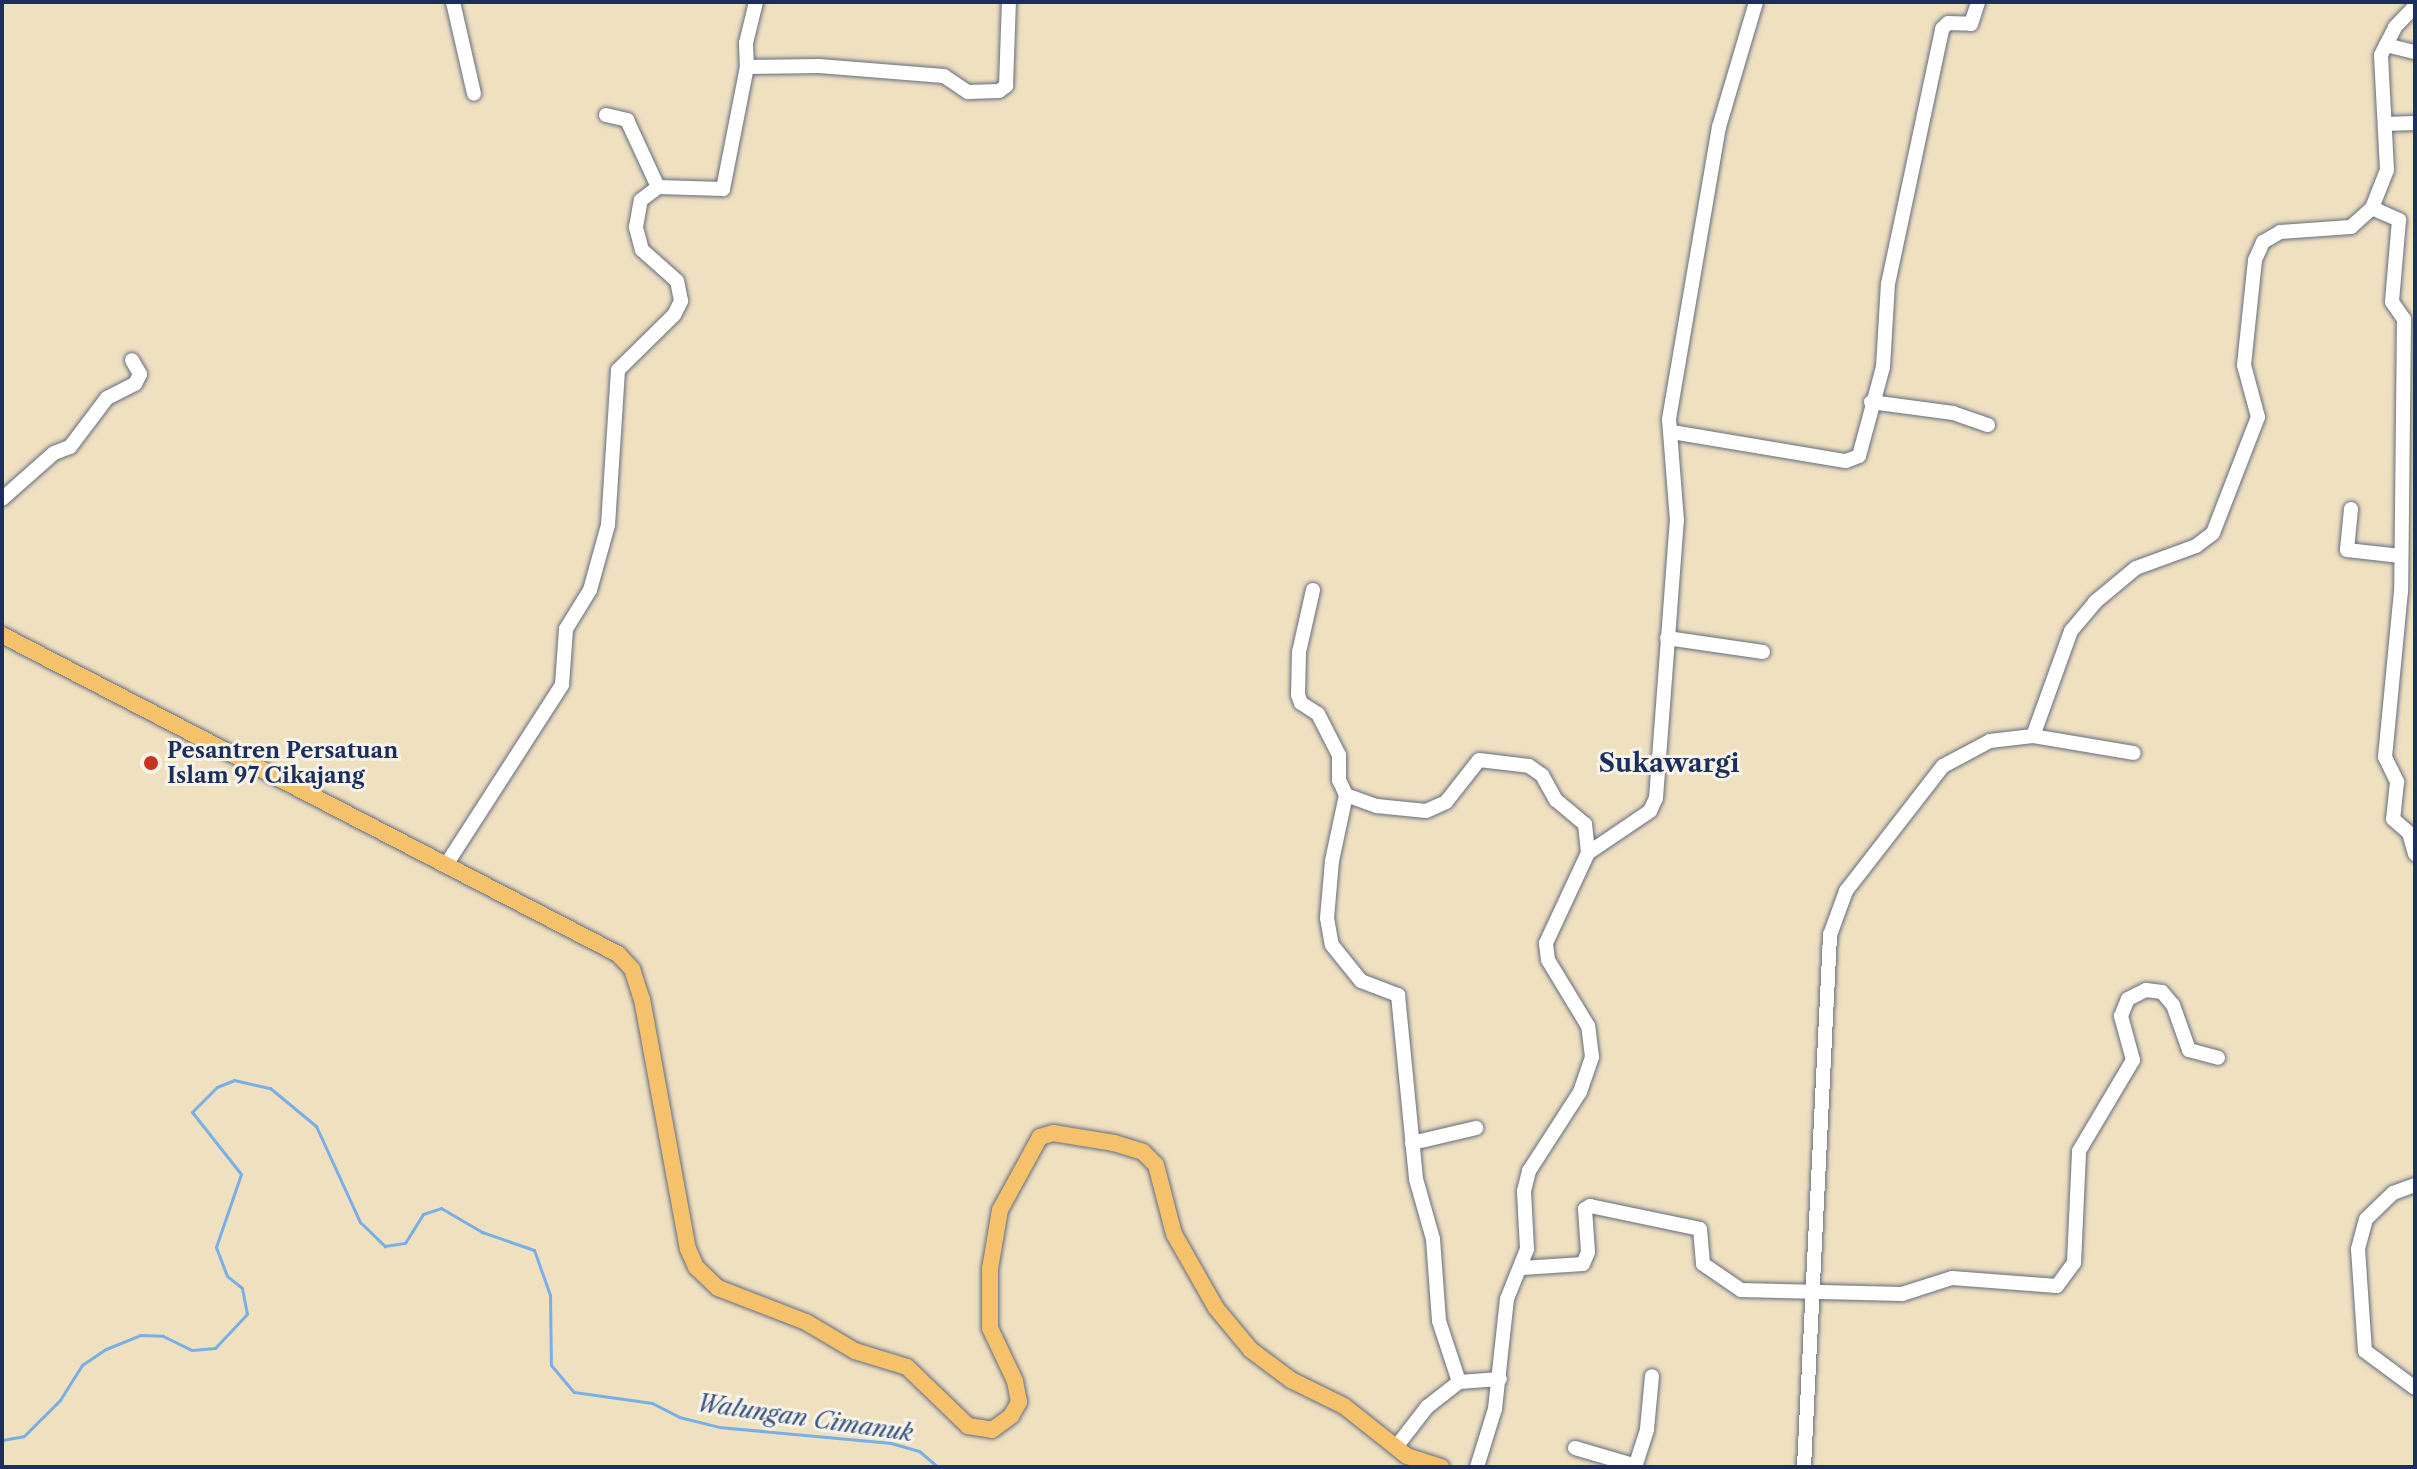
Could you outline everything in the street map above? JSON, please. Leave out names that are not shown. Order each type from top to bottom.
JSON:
[{"type":"main road","points":[[2,635],[606,945],[632,969],[688,1249],[702,1274],[718,1288],[806,1322],[855,1351],[907,1367],[976,1430],[992,1430],[1006,1422],[1019,1402],[990,1328],[990,1269],[1000,1210],[1035,1143],[1053,1133],[1099,1140],[1143,1152],[1156,1165],[1174,1234],[1236,1334],[1268,1365],[1344,1406],[1418,1462],[1441,1467]]},
{"type":"street","points":[[453,2],[474,94]]},
{"type":"street","points":[[446,865],[565,677],[565,634],[590,590],[608,525],[618,370],[674,315],[681,301],[677,281],[653,264],[638,239],[641,200],[658,187],[723,189],[747,67],[746,43],[756,2]]},
{"type":"street","points":[[747,67],[807,65],[944,76],[968,92],[999,91],[1006,86],[1009,2]]},
{"type":"street","points":[[1588,853],[1650,811],[1656,798],[1677,521],[1673,386],[1719,127],[1756,2]]},
{"type":"street","points":[[1672,432],[1852,461],[1861,451],[1871,402],[1883,367],[1888,284],[1942,29],[1948,23],[1971,24],[1978,2]]},
{"type":"street","points":[[2033,736],[2071,631],[2095,602],[2136,568],[2196,546],[2213,533],[2258,417],[2244,365],[2255,260],[2263,242],[2280,232],[2329,232],[2351,227],[2372,208],[2387,170],[2381,55],[2415,6]]},
{"type":"street","points":[[2386,45],[2415,52]]},
{"type":"street","points":[[606,115],[627,120],[658,187]]},
{"type":"street","points":[[2385,124],[2415,123]]},
{"type":"street","points":[[2372,208],[2399,220],[2392,302],[2410,334],[2401,556],[2385,757],[2397,782],[2393,819],[2409,833],[2415,854]]},
{"type":"street","points":[[2,499],[54,453],[70,447],[107,398],[135,384],[140,374],[132,360]]},
{"type":"street","points":[[1871,402],[1953,413],[1988,425]]},
{"type":"street","points":[[2351,509],[2347,550],[2401,556]]},
{"type":"street","points":[[1313,590],[1299,652],[1298,695],[1301,703],[1318,714],[1339,755],[1339,780],[1346,795],[1332,861],[1329,932],[1336,953],[1353,974],[1398,995],[1421,1208],[1433,1239],[1437,1314],[1459,1382]]},
{"type":"street","points":[[1667,638],[1763,652]]},
{"type":"street","points":[[1804,1467],[1830,935],[1846,891],[1943,766],[1990,741],[2033,736],[2134,753]]},
{"type":"street","points":[[1346,795],[1377,806],[1426,811],[1446,802],[1479,760],[1529,766],[1542,775],[1556,800],[1585,824],[1588,853],[1545,953],[1576,1000],[1592,1057],[1580,1092],[1529,1171],[1522,1268],[1507,1299],[1498,1343],[1500,1379],[1477,1467]]},
{"type":"street","points":[[1522,1268],[1583,1264],[1588,1252],[1585,1207],[1608,1206],[1700,1229],[1701,1261],[1741,1290],[1902,1294],[1952,1278],[2049,1287],[2063,1284],[2075,1252],[2079,1151],[2133,1060],[2121,1016],[2128,999],[2146,990],[2162,992],[2173,1005],[2189,1050],[2218,1058]]},
{"type":"street","points":[[1412,1143],[1476,1128]]},
{"type":"street","points":[[2415,1185],[2393,1193],[2366,1219],[2358,1249],[2365,1351],[2415,1388]]},
{"type":"street","points":[[1575,1448],[1636,1466],[1647,1429],[1652,1376]]},
{"type":"street","points":[[1396,1447],[1427,1407],[1459,1382],[1500,1379]]},
{"type":"waterway","name":"Walungan Cimanuk","points":[[2,1440],[24,1436],[60,1400],[82,1365],[106,1349],[140,1335],[163,1336],[192,1350],[215,1348],[247,1314],[242,1288],[227,1276],[216,1247],[241,1174],[192,1112],[217,1087],[234,1080],[270,1088],[316,1126],[360,1222],[385,1246],[405,1243],[423,1214],[441,1208],[482,1232],[534,1250],[550,1295],[551,1365],[574,1392],[652,1403],[679,1417],[719,1427],[891,1443],[919,1451],[938,1467]]},
{"type":"place","name":"Pesantren Persatuan Islam 97 Cikajang","points":[[151,763]]},
{"type":"district","name":"Sukawargi","points":[[1669,764]]}]
